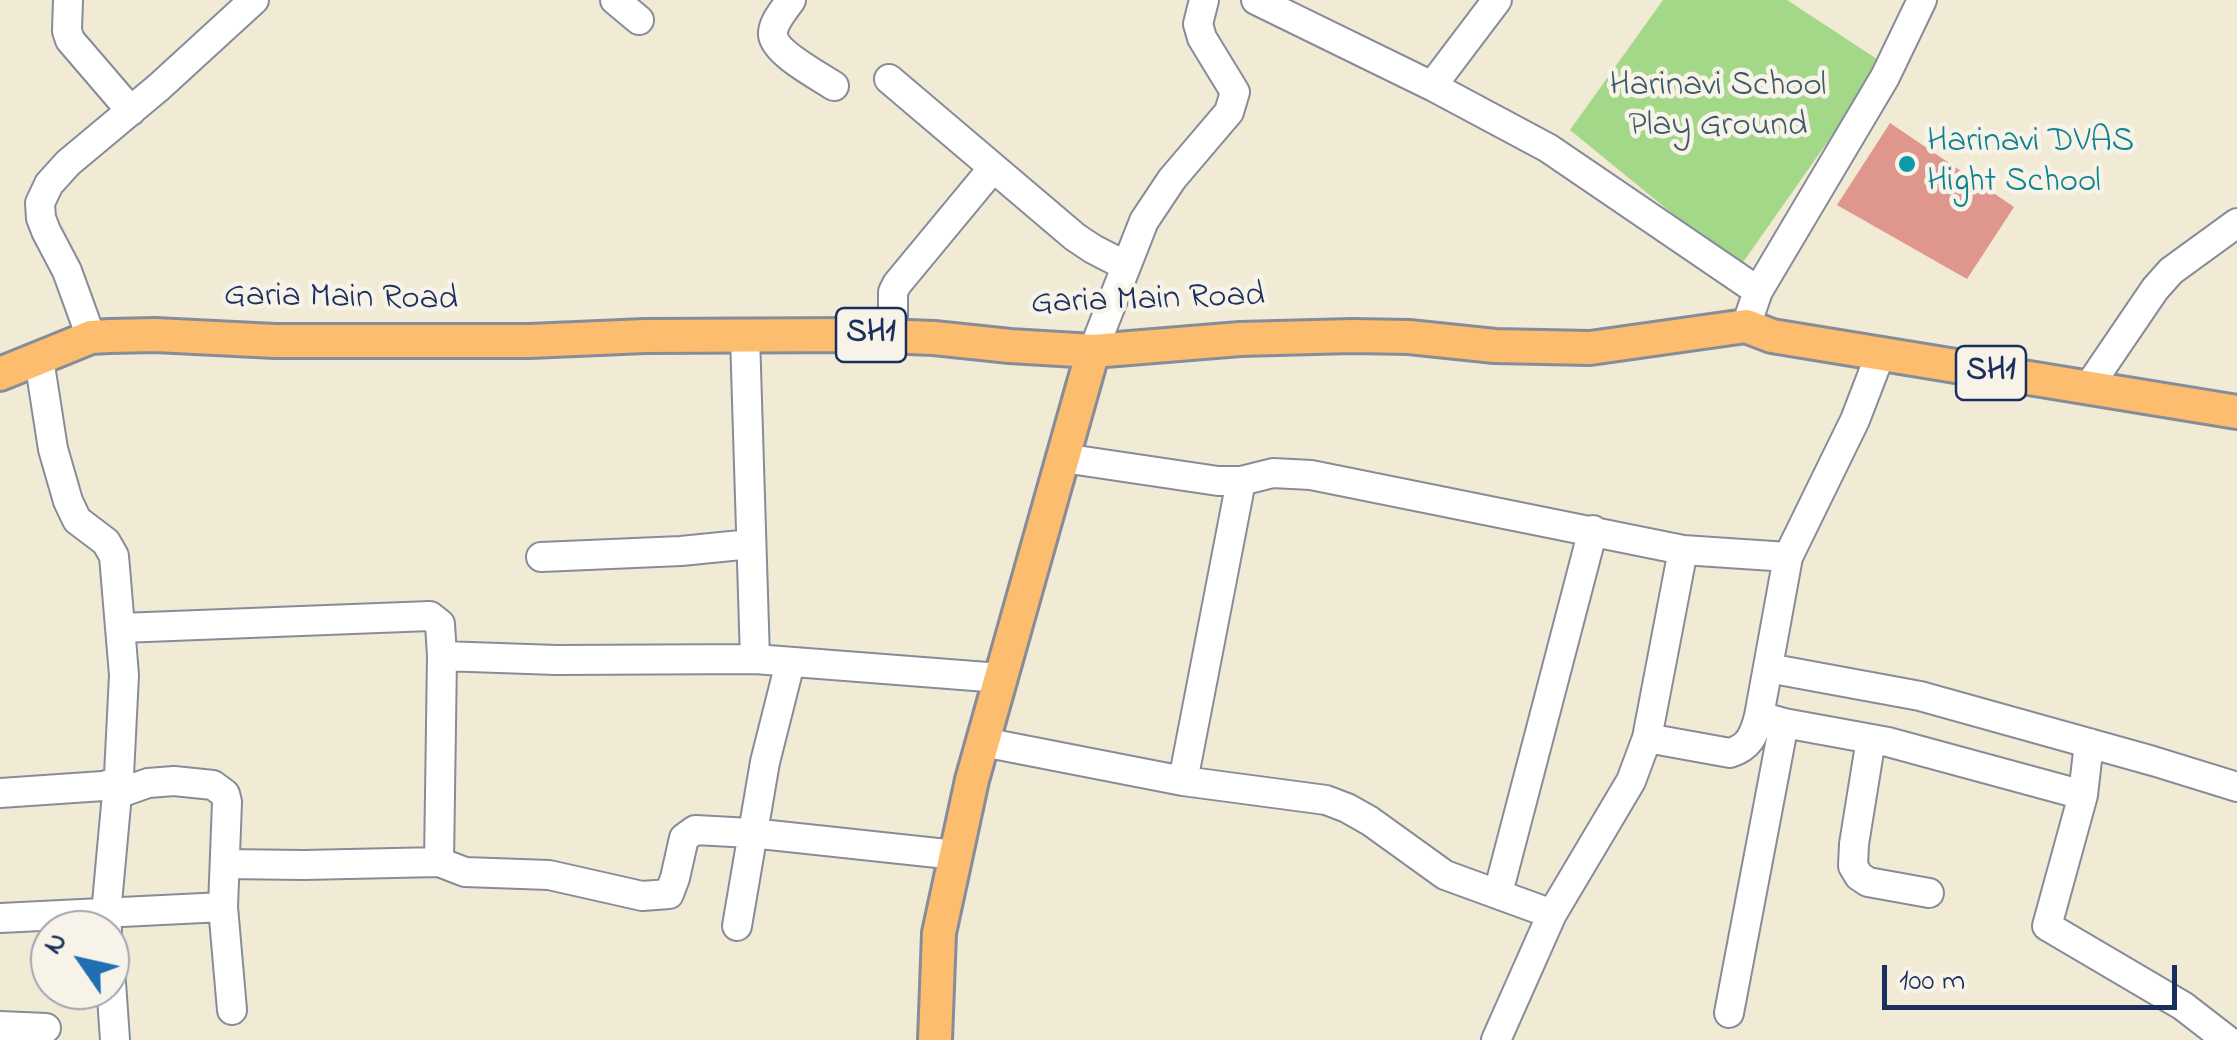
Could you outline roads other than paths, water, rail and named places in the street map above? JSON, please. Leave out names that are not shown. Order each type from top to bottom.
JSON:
[{"type":"main road","name":"Garia Main Road","points":[[0,374],[91,337],[155,335],[275,341],[530,341],[856,334],[1092,351],[1352,336],[1590,348],[1746,326],[1772,336],[1880,355],[2237,412]]},
{"type":"main road","points":[[935,1040],[938,933],[983,742],[1092,351]]},
{"type":"street","points":[[68,0],[70,40],[131,111]]},
{"type":"street","points":[[91,337],[74,287],[46,231],[40,203],[68,163],[254,0]]},
{"type":"street","points":[[615,0],[639,20]]},
{"type":"street","points":[[791,0],[774,27],[773,37],[788,55],[834,86]]},
{"type":"street","points":[[1092,351],[1144,221],[1234,102],[1235,92],[1202,38],[1198,24],[1204,0]]},
{"type":"street","points":[[1256,0],[1548,148],[1758,291]]},
{"type":"street","points":[[1432,86],[1498,0]]},
{"type":"street","points":[[1746,326],[1758,291],[1885,77],[1922,0]]},
{"type":"street","points":[[889,80],[1076,238],[1126,266]]},
{"type":"street","points":[[893,336],[893,292],[897,284],[993,168]]},
{"type":"street","points":[[2087,388],[2170,271],[2237,223]]},
{"type":"street","points":[[745,336],[755,660]]},
{"type":"street","points":[[1730,1013],[1772,720],[1768,668],[1788,557],[1855,420],[1880,355]]},
{"type":"street","points":[[39,359],[53,449],[68,501],[78,520],[106,542],[114,556],[123,691],[108,910]]},
{"type":"street","points":[[1062,458],[1218,481],[1241,481],[1274,473],[1311,475],[1683,550],[1788,557]]},
{"type":"street","points":[[1183,782],[1241,481]]},
{"type":"street","points":[[1498,893],[1593,530]]},
{"type":"street","points":[[541,558],[751,544]]},
{"type":"street","points":[[1496,1040],[1552,914],[1631,781],[1647,738],[1683,550]]},
{"type":"street","points":[[120,628],[430,616],[440,624],[442,656],[439,862]]},
{"type":"street","points":[[442,656],[755,660],[1000,678]]},
{"type":"street","points":[[736,926],[765,762],[790,663]]},
{"type":"street","points":[[1768,668],[1920,696],[2237,788]]},
{"type":"street","points":[[1647,738],[1730,753],[1741,750],[1755,731],[1772,720],[1872,739],[2083,795]]},
{"type":"street","points":[[1872,739],[1853,866],[1858,876],[1868,882],[1929,893]]},
{"type":"street","points":[[983,742],[1183,782],[1326,800],[1370,821],[1445,875],[1552,914]]},
{"type":"street","points":[[2089,743],[2083,795],[2047,926],[2183,1006],[2228,1040]]},
{"type":"street","points":[[0,793],[174,781],[220,789],[227,802],[224,906],[232,1010]]},
{"type":"street","points":[[226,864],[439,862],[466,872],[549,875],[642,896],[669,894],[684,838],[696,830],[956,855]]},
{"type":"street","points":[[130,919],[224,906]]},
{"type":"street","points":[[0,918],[30,919]]},
{"type":"street","points":[[113,1010],[115,1040]]},
{"type":"street","points":[[0,1026],[46,1028]]},
{"type":"place","name":"Harinavi DVAS Hight School","points":[[1907,164]]},
{"type":"park label","name":"Harinavi School Play Ground","points":[[1718,108]]}]
